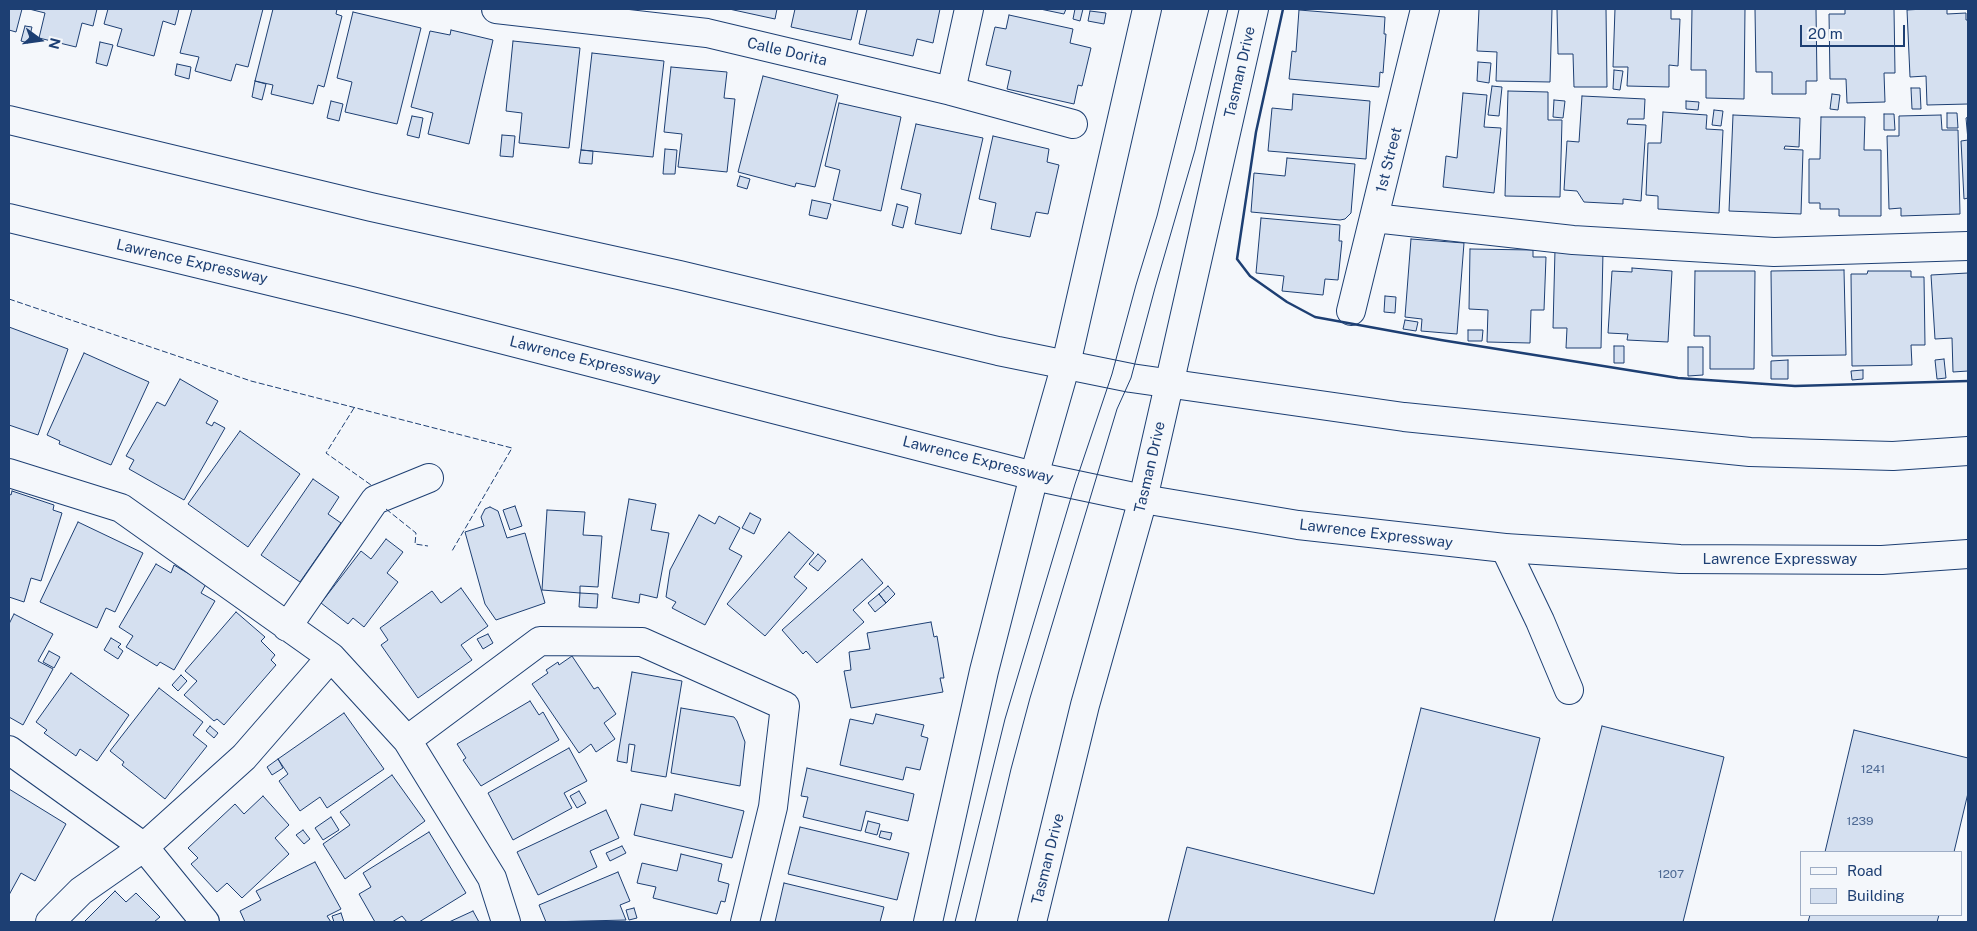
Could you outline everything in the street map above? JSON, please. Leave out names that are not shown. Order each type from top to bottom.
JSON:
[{"type":"main road","name":"Calle Dorita","points":[[500,9],[707,33],[951,91],[1073,124]]},
{"type":"main road","points":[[951,91],[970,9]]},
{"type":"main road","points":[[928,922],[956,791],[1034,476],[1066,364],[1147,9]]},
{"type":"main road","name":"Tasman Drive","points":[[1037,921],[1085,705],[1143,499],[1254,9]]},
{"type":"main road","name":"1st Street","points":[[1351,311],[1426,9]]},
{"type":"main road","points":[[9,120],[371,207],[679,275],[1066,364],[1169,384],[1472,425],[1750,452],[1893,456],[1968,451]]},
{"type":"main road","name":"Lawrence Expressway","points":[[9,218],[352,301],[1034,476],[1143,499],[1298,525],[1505,548],[1680,559],[1882,560],[1968,554]]},
{"type":"main road","points":[[1374,218],[1573,240],[1774,252],[1968,246]]},
{"type":"main road","points":[[9,472],[120,508],[331,658],[407,740],[492,878],[506,922]]},
{"type":"main road","points":[[287,626],[375,500],[429,478]]},
{"type":"main road","points":[[1505,548],[1540,621],[1569,690]]},
{"type":"main road","points":[[407,740],[540,641],[642,642],[785,706],[773,807],[745,922]]},
{"type":"main road","points":[[50,922],[81,891],[144,847],[244,757],[331,658]]},
{"type":"main road","points":[[9,750],[144,847],[205,922]]},
{"type":"building","points":[[9,9],[22,9],[16,32],[9,30]]},
{"type":"building","points":[[29,9],[97,9],[93,26],[82,23],[76,47],[39,38],[45,13]]},
{"type":"building","points":[[108,9],[179,9],[175,25],[163,21],[154,56],[117,46],[122,29],[104,24]]},
{"type":"building","points":[[192,9],[263,9],[248,67],[236,64],[231,81],[195,71],[199,57],[180,53]]},
{"type":"building","points":[[273,9],[337,9],[336,14],[342,16],[324,87],[318,85],[313,104],[271,94],[273,85],[255,81]]},
{"type":"building","points":[[729,9],[777,9],[775,19]]},
{"type":"building","points":[[795,9],[858,9],[851,40],[791,27]]},
{"type":"building","points":[[867,9],[940,9],[933,43],[917,39],[913,56],[859,44]]},
{"type":"building","points":[[1040,9],[1066,9],[1064,14]]},
{"type":"building","points":[[1075,9],[1083,9],[1080,21],[1073,19]]},
{"type":"building","points":[[1479,9],[1552,9],[1550,82],[1496,81],[1497,52],[1477,51]]},
{"type":"building","points":[[1557,9],[1606,9],[1607,87],[1574,87],[1573,54],[1558,54]]},
{"type":"building","points":[[1615,9],[1671,9],[1671,19],[1680,19],[1678,66],[1669,65],[1669,87],[1627,86],[1628,67],[1613,67]]},
{"type":"building","points":[[1692,9],[1745,9],[1744,99],[1706,98],[1706,70],[1691,70]]},
{"type":"building","points":[[1755,9],[1816,9],[1817,81],[1806,81],[1806,94],[1772,94],[1772,72],[1756,72]]},
{"type":"building","points":[[1845,9],[1894,9],[1895,73],[1884,73],[1885,102],[1847,103],[1846,79],[1830,79],[1829,14],[1845,14]]},
{"type":"building","points":[[1947,9],[1947,14],[1966,13],[1966,20],[1968,20],[1968,104],[1927,105],[1926,76],[1910,77],[1907,10]]},
{"type":"building","points":[[1299,10],[1385,17],[1384,34],[1386,34],[1383,73],[1380,72],[1379,87],[1289,79],[1292,51],[1296,52]]},
{"type":"building","points":[[1090,11],[1106,13],[1104,24],[1088,21]]},
{"type":"building","points":[[353,12],[421,28],[397,124],[345,112],[352,82],[337,78]]},
{"type":"building","points":[[1009,15],[1073,29],[1070,43],[1091,48],[1082,86],[1078,85],[1074,104],[1007,89],[1011,71],[986,65],[995,27],[1006,29]]},
{"type":"building","points":[[25,26],[32,27],[28,43],[21,41]]},
{"type":"building","points":[[451,30],[493,40],[469,144],[428,134],[433,113],[411,107],[430,31],[450,35]]},
{"type":"building","points":[[513,41],[580,48],[569,148],[519,143],[522,113],[506,111]]},
{"type":"building","points":[[100,42],[113,45],[107,66],[96,63]]},
{"type":"building","points":[[592,53],[664,61],[653,157],[581,150]]},
{"type":"building","points":[[1478,62],[1491,63],[1489,83],[1477,81]]},
{"type":"building","points":[[177,64],[191,67],[189,79],[175,75]]},
{"type":"building","points":[[671,67],[727,72],[724,98],[735,99],[727,172],[678,167],[682,134],[664,132]]},
{"type":"building","points":[[1614,70],[1623,71],[1620,90],[1613,89]]},
{"type":"building","points":[[763,76],[838,95],[815,187],[796,183],[795,187],[738,172]]},
{"type":"building","points":[[255,81],[266,84],[262,100],[252,97]]},
{"type":"building","points":[[1492,86],[1502,87],[1499,116],[1488,115]]},
{"type":"building","points":[[1911,88],[1920,88],[1921,109],[1912,109]]},
{"type":"building","points":[[1508,91],[1548,92],[1548,120],[1562,120],[1560,197],[1505,196]]},
{"type":"building","points":[[1463,93],[1487,95],[1484,127],[1501,128],[1494,193],[1443,187],[1446,156],[1457,158]]},
{"type":"building","points":[[1293,94],[1370,101],[1366,159],[1268,151],[1272,108],[1292,110]]},
{"type":"building","points":[[1832,94],[1840,95],[1838,110],[1830,109]]},
{"type":"building","points":[[1582,96],[1645,99],[1644,119],[1628,119],[1627,124],[1646,125],[1641,201],[1623,199],[1623,204],[1584,202],[1577,191],[1564,190],[1567,141],[1579,142]]},
{"type":"building","points":[[1554,100],[1565,101],[1563,118],[1553,117]]},
{"type":"building","points":[[331,101],[343,104],[339,121],[327,118]]},
{"type":"building","points":[[1686,101],[1699,102],[1698,110],[1686,109]]},
{"type":"building","points":[[839,103],[901,117],[881,211],[833,200],[840,170],[825,166]]},
{"type":"building","points":[[1714,110],[1723,111],[1721,126],[1712,125]]},
{"type":"building","points":[[1663,112],[1707,115],[1706,129],[1723,130],[1719,213],[1658,209],[1658,196],[1646,195],[1648,143],[1661,143]]},
{"type":"building","points":[[1947,113],[1957,113],[1958,128],[1947,128]]},
{"type":"building","points":[[1884,114],[1894,114],[1895,130],[1884,130]]},
{"type":"building","points":[[1733,115],[1800,118],[1799,147],[1785,146],[1784,149],[1803,150],[1801,214],[1729,211]]},
{"type":"building","points":[[1941,115],[1942,130],[1958,130],[1960,214],[1901,216],[1901,208],[1889,209],[1887,136],[1899,136],[1899,116]]},
{"type":"building","points":[[412,116],[423,118],[419,138],[407,135]]},
{"type":"building","points":[[1821,117],[1865,117],[1864,150],[1881,150],[1881,216],[1839,216],[1839,209],[1820,209],[1820,203],[1809,203],[1809,159],[1820,159]]},
{"type":"building","points":[[1968,117],[1968,140],[1966,118]]},
{"type":"building","points":[[916,124],[983,138],[961,234],[915,224],[921,194],[901,189]]},
{"type":"building","points":[[502,135],[515,136],[513,157],[500,156]]},
{"type":"building","points":[[993,136],[1049,149],[1047,162],[1059,165],[1048,214],[1036,212],[1030,237],[991,229],[996,203],[979,199]]},
{"type":"building","points":[[1968,140],[1968,198],[1964,199],[1961,141]]},
{"type":"building","points":[[665,149],[677,150],[675,174],[663,174]]},
{"type":"building","points":[[581,150],[593,151],[592,164],[579,163]]},
{"type":"building","points":[[1287,158],[1355,164],[1351,213],[1345,219],[1340,220],[1251,212],[1254,173],[1285,176]]},
{"type":"building","points":[[740,176],[750,179],[747,189],[737,186]]},
{"type":"building","points":[[812,200],[831,204],[827,219],[809,215]]},
{"type":"building","points":[[897,204],[908,207],[903,228],[892,225]]},
{"type":"building","points":[[1261,218],[1340,225],[1339,241],[1342,241],[1338,280],[1325,279],[1323,295],[1282,291],[1284,276],[1256,273]]},
{"type":"building","points":[[1411,239],[1464,243],[1457,334],[1421,331],[1422,319],[1405,317]]},
{"type":"building","points":[[1470,249],[1533,250],[1533,257],[1546,257],[1544,310],[1531,310],[1530,343],[1487,342],[1488,310],[1469,309]]},
{"type":"building","points":[[1555,250],[1603,251],[1601,348],[1566,348],[1567,328],[1553,328]]},
{"type":"building","points":[[1632,268],[1672,271],[1668,342],[1627,340],[1628,334],[1608,333],[1612,271],[1632,272]]},
{"type":"building","points":[[1844,270],[1846,355],[1772,356],[1771,271]]},
{"type":"building","points":[[1695,271],[1755,271],[1754,369],[1710,369],[1710,336],[1694,336]]},
{"type":"building","points":[[1868,271],[1911,271],[1911,277],[1924,277],[1925,345],[1911,345],[1912,365],[1852,366],[1851,274],[1867,274]]},
{"type":"building","points":[[1968,273],[1968,371],[1953,372],[1952,338],[1935,339],[1931,275]]},
{"type":"building","points":[[1385,296],[1396,297],[1395,313],[1384,312]]},
{"type":"building","points":[[1405,320],[1418,322],[1416,331],[1403,329]]},
{"type":"building","points":[[9,327],[68,349],[38,435],[9,425]]},
{"type":"building","points":[[1468,330],[1483,330],[1482,341],[1468,341]]},
{"type":"building","points":[[1614,346],[1624,346],[1624,363],[1614,363]]},
{"type":"building","points":[[1688,347],[1703,347],[1703,375],[1688,376]]},
{"type":"building","points":[[84,353],[149,382],[111,465],[59,444],[60,441],[47,435]]},
{"type":"building","points":[[1944,359],[1946,378],[1937,379],[1935,360]]},
{"type":"building","points":[[1788,360],[1788,379],[1771,379],[1771,361]]},
{"type":"building","points":[[1863,370],[1863,379],[1852,380],[1851,371]]},
{"type":"building","points":[[180,379],[218,401],[206,423],[212,426],[214,422],[225,428],[184,500],[129,469],[134,460],[126,456],[157,402],[165,406]]},
{"type":"building","points":[[240,431],[300,474],[248,547],[188,504]]},
{"type":"building","points":[[313,479],[339,497],[328,514],[341,523],[300,582],[261,555]]},
{"type":"building","points":[[12,491],[54,505],[53,510],[62,513],[41,581],[31,578],[24,602],[9,597],[9,494],[11,495]]},
{"type":"building","points":[[629,499],[656,504],[651,530],[669,533],[657,598],[640,594],[639,603],[612,598]]},
{"type":"building","points":[[515,506],[522,526],[510,530],[503,510]]},
{"type":"building","points":[[490,507],[498,511],[507,538],[525,533],[545,603],[496,620],[485,604],[465,532],[484,526],[481,517],[485,509]]},
{"type":"building","points":[[547,510],[585,512],[583,535],[602,536],[598,587],[580,586],[580,593],[542,590]]},
{"type":"building","points":[[750,513],[761,519],[754,534],[742,528]]},
{"type":"building","points":[[699,515],[715,524],[719,516],[740,528],[729,549],[742,556],[705,625],[672,608],[676,602],[666,597],[670,570]]},
{"type":"building","points":[[78,522],[143,553],[115,612],[106,608],[97,628],[40,602]]},
{"type":"building","points":[[789,532],[814,553],[794,577],[807,588],[765,636],[727,604]]},
{"type":"building","points":[[386,539],[403,552],[387,573],[398,582],[364,627],[353,618],[348,624],[321,603],[361,551],[371,559]]},
{"type":"building","points":[[818,554],[826,561],[818,571],[809,564]]},
{"type":"building","points":[[862,559],[883,583],[853,610],[864,622],[817,663],[806,651],[803,654],[782,630]]},
{"type":"building","points":[[156,564],[171,573],[174,565],[206,584],[201,593],[215,601],[174,670],[160,662],[157,666],[126,647],[133,636],[119,627]]},
{"type":"building","points":[[888,586],[895,594],[886,603],[879,594]]},
{"type":"building","points":[[461,588],[488,626],[461,645],[472,660],[418,698],[381,645],[388,640],[380,628],[432,591],[441,603]]},
{"type":"building","points":[[580,593],[598,594],[597,608],[579,607]]},
{"type":"building","points":[[879,594],[886,603],[875,612],[868,603]]},
{"type":"building","points":[[236,612],[265,637],[261,641],[275,655],[271,660],[276,665],[224,725],[217,719],[214,721],[184,695],[197,681],[185,671]]},
{"type":"building","points":[[14,614],[53,634],[38,661],[53,669],[23,725],[9,717],[9,624]]},
{"type":"building","points":[[931,622],[934,637],[937,636],[944,678],[940,678],[943,692],[851,708],[844,671],[851,670],[849,652],[870,649],[867,633]]},
{"type":"building","points":[[488,634],[493,643],[483,649],[477,639]]},
{"type":"building","points":[[111,638],[121,644],[118,647],[123,651],[118,659],[104,650]]},
{"type":"building","points":[[49,651],[60,657],[54,668],[43,662]]},
{"type":"building","points":[[572,656],[594,689],[598,687],[616,714],[604,723],[615,739],[596,752],[591,744],[579,753],[532,684],[548,673],[546,670],[558,662],[559,665]]},
{"type":"building","points":[[632,672],[682,681],[666,777],[631,771],[635,745],[629,744],[627,763],[617,761]]},
{"type":"building","points":[[71,673],[129,715],[97,761],[80,749],[76,756],[44,733],[47,730],[36,722]]},
{"type":"building","points":[[181,675],[187,681],[178,691],[172,685]]},
{"type":"building","points":[[159,688],[203,722],[193,735],[207,746],[165,799],[122,765],[124,762],[110,751]]},
{"type":"building","points":[[530,701],[539,715],[543,712],[559,740],[481,786],[463,760],[466,758],[457,744]]},
{"type":"building","points":[[681,708],[734,717],[745,742],[740,786],[671,773]]},
{"type":"building","points":[[1421,708],[1540,738],[1494,922],[1168,922],[1187,847],[1374,894]]},
{"type":"building","points":[[344,713],[384,769],[327,808],[320,797],[300,811],[279,781],[288,774],[278,759]]},
{"type":"building","points":[[876,714],[924,725],[921,736],[928,738],[920,770],[906,767],[903,780],[840,765],[850,719],[873,724]]},
{"type":"building","points":[[210,726],[218,733],[214,738],[206,731]]},
{"type":"building","points":[[1602,726],[1724,757],[1683,922],[1552,922]]},
{"type":"building","points":[[1854,730],[1968,758],[1968,793],[1954,851],[1825,851]]},
{"type":"building","points":[[569,748],[587,781],[564,793],[572,808],[513,840],[488,793]]},
{"type":"building","points":[[278,759],[283,768],[272,775],[267,767]]},
{"type":"building","points":[[807,768],[914,794],[908,821],[866,811],[861,831],[803,817],[808,797],[801,796]]},
{"type":"building","points":[[392,775],[425,821],[345,879],[323,844],[350,825],[340,812]]},
{"type":"building","points":[[9,789],[66,824],[35,881],[21,873],[9,895]]},
{"type":"building","points":[[579,791],[586,803],[577,808],[570,796]]},
{"type":"building","points":[[675,794],[744,811],[732,858],[634,835],[641,804],[672,811]]},
{"type":"building","points":[[263,796],[289,825],[275,838],[289,854],[242,898],[227,883],[217,892],[191,864],[198,858],[188,848],[235,804],[244,814]]},
{"type":"building","points":[[606,810],[619,838],[590,851],[597,867],[538,895],[517,852]]},
{"type":"building","points":[[331,817],[339,830],[323,840],[315,828]]},
{"type":"building","points":[[868,821],[880,824],[877,835],[865,832]]},
{"type":"building","points":[[800,827],[909,853],[897,900],[788,874]]},
{"type":"building","points":[[303,830],[310,839],[304,844],[296,835]]},
{"type":"building","points":[[881,831],[892,833],[890,840],[879,837]]},
{"type":"building","points":[[429,832],[466,893],[419,922],[407,922],[402,916],[392,922],[375,922],[359,894],[371,887],[363,873]]},
{"type":"building","points":[[622,846],[626,853],[610,861],[606,853]]},
{"type":"building","points":[[681,854],[722,864],[718,881],[729,884],[725,902],[721,901],[717,914],[653,898],[656,887],[637,883],[642,863],[677,871]]},
{"type":"building","points":[[315,862],[341,909],[327,916],[331,922],[245,922],[240,911],[261,900],[256,891]]},
{"type":"building","points":[[618,872],[630,901],[620,905],[626,920],[546,922],[539,905]]},
{"type":"building","points":[[784,883],[884,907],[880,922],[775,922]]},
{"type":"building","points":[[115,891],[126,902],[136,893],[160,917],[154,922],[84,922]]},
{"type":"building","points":[[634,908],[637,918],[629,920],[626,910]]},
{"type":"building","points":[[473,911],[479,922],[449,922]]},
{"type":"building","points":[[341,913],[344,922],[334,922],[332,916]]},
{"type":"building","points":[[1810,916],[1939,916],[1937,922],[1808,922]]},
{"type":"tram line","points":[[955,922],[1005,719],[1075,484],[1112,374],[1157,216],[1209,9]]},
{"type":"tram line","points":[[975,922],[1011,769],[1030,698],[1117,409],[1131,378],[1195,150],[1228,9]]},
{"type":"fence","points":[[9,299],[251,381],[512,448],[452,551]]},
{"type":"fence","points":[[354,408],[326,453],[371,485]]},
{"type":"fence","points":[[386,509],[416,533],[415,544],[428,546]]},
{"type":"wall","points":[[1283,9],[1256,132],[1237,259],[1250,276],[1287,302],[1315,317],[1441,340],[1678,378],[1795,386],[1968,381]]}]
